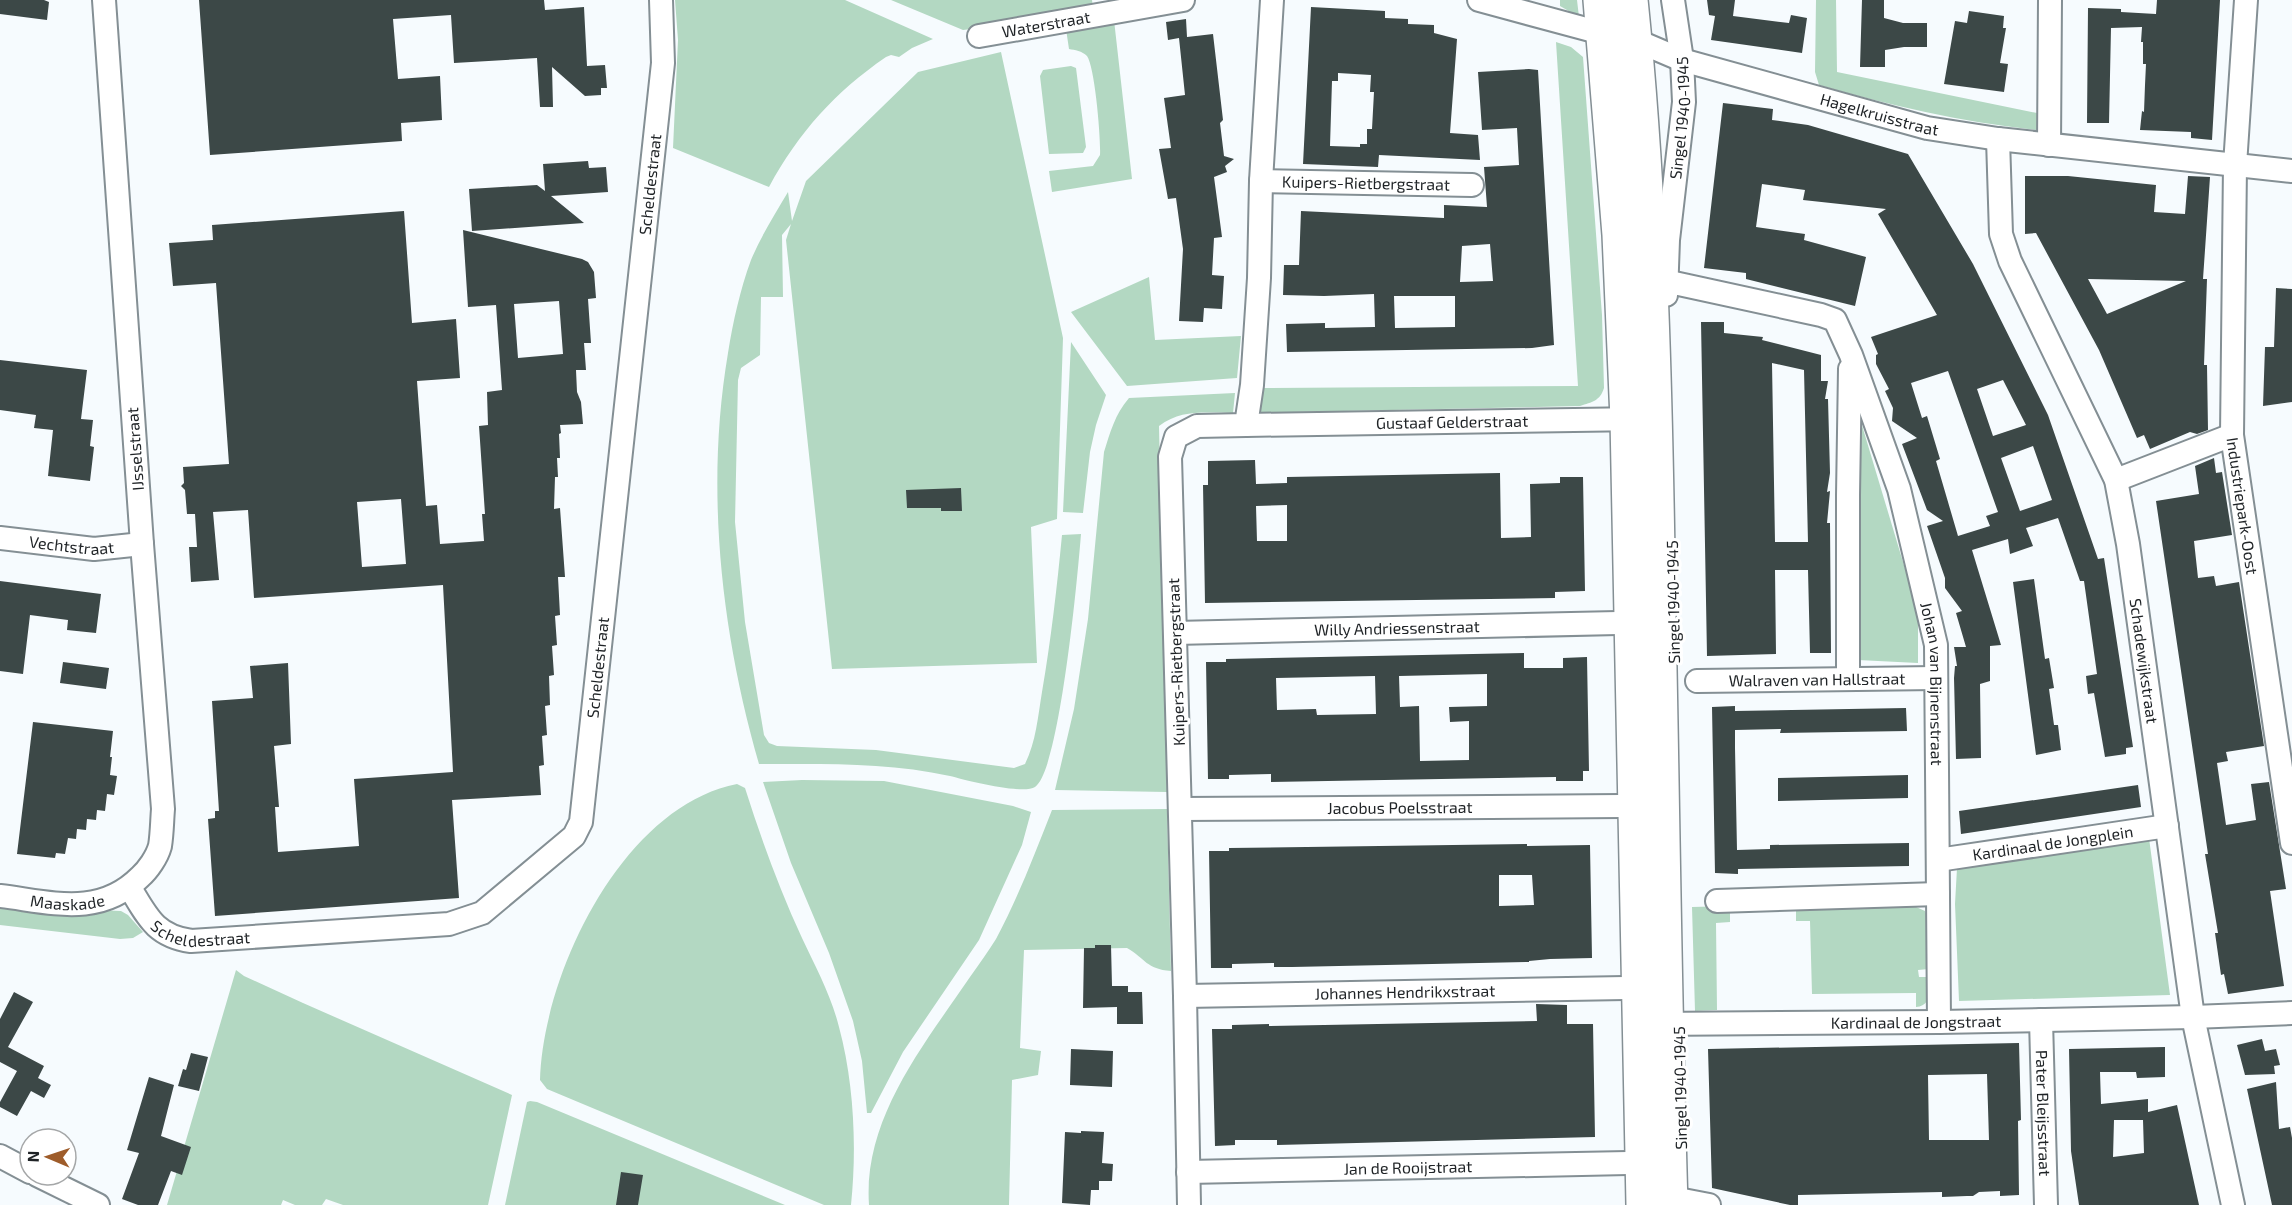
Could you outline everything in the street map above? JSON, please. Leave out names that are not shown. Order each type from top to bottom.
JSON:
[{"type":"main road","name":"Singel 1940-1945","points":[[1631,0],[1650,242],[1632,419]]},
{"type":"main road","name":"Singel 1940-1945","points":[[1598,21],[1619,235],[1632,419],[1661,1024],[1679,1203]]},
{"type":"main road","name":"Singel 1940-1945","points":[[1643,1205],[1661,1024]]},
{"type":"street","name":"IJsselstraat","points":[[104,0],[163,809],[160,848],[146,871],[130,888]]},
{"type":"street","name":"Scheldestraat","points":[[130,888],[151,923],[174,939],[191,941],[449,924],[482,913],[574,836],[581,822],[661,87],[663,63],[661,0]]},
{"type":"street","name":"Waterstraat","points":[[979,36],[1105,7],[1183,0]]},
{"type":"street","name":"Kuipers-Rietbergstraat","points":[[1189,1205],[1170,457],[1176,437],[1197,426],[1246,425],[1252,385],[1259,278],[1261,181],[1272,0]]},
{"type":"street","name":"Hagelkruisstraat","points":[[1479,0],[1598,21],[1682,60],[1927,128],[1998,139],[2292,171]]},
{"type":"street","name":"Singel 1940-1945","points":[[1587,0],[1598,21]]},
{"type":"street","name":"Singel 1940-1945","points":[[1661,1024],[1665,281],[1684,102],[1682,60],[1673,0]]},
{"type":"street","points":[[2049,145],[2050,0]]},
{"type":"street","name":"Industriepark-Oost","points":[[2246,0],[2235,165],[2232,435],[2292,843]]},
{"type":"street","name":"Schadewijkstraat","points":[[1998,139],[2001,234],[2010,261],[2116,480],[2128,544],[2193,1017],[2233,1205]]},
{"type":"street","name":"Kuipers-Rietbergstraat","points":[[1261,181],[1472,185]]},
{"type":"street","name":"Johan van Bijnenstraat","points":[[1665,281],[1834,320],[1851,355],[1899,489],[1936,645],[1939,1022]]},
{"type":"street","name":"Johan van Bijnenstraat","points":[[1848,678],[1851,355]]},
{"type":"street","name":"Singel 1940-1945","points":[[1629,1205],[1618,623],[1632,419]]},
{"type":"street","name":"Gustaaf Gelderstraat","points":[[1246,425],[1632,419]]},
{"type":"street","points":[[2116,480],[2232,435]]},
{"type":"street","name":"Vechtstraat","points":[[0,538],[94,549],[142,544]]},
{"type":"street","name":"Willy Andriessenstraat","points":[[1175,633],[1618,623]]},
{"type":"street","name":"Walraven van Hallstraat","points":[[1697,681],[1936,678]]},
{"type":"street","name":"Jacobus Poelsstraat","points":[[1179,809],[1622,806]]},
{"type":"street","name":"Kardinaal de Jongplein","points":[[1938,860],[2167,826]]},
{"type":"street","name":"Maaskade","points":[[0,896],[91,904],[111,898],[130,888]]},
{"type":"street","points":[[1716,901],[1938,894]]},
{"type":"street","name":"Johannes Hendrikxstraat","points":[[1185,996],[1625,988]]},
{"type":"street","points":[[2193,1017],[2292,1012]]},
{"type":"street","name":"Kardinaal de Jongstraat","points":[[1661,1024],[2193,1017]]},
{"type":"street","name":"Pater Bleijsstraat","points":[[2041,1020],[2046,1205]]},
{"type":"street","points":[[0,1156],[18,1166]]},
{"type":"street","name":"Jan de Rooijstraat","points":[[1188,1172],[1628,1163]]},
{"type":"street","points":[[61,1187],[98,1205]]},
{"type":"street","points":[[1679,1203],[1709,1205]]},
{"type":"green space","points":[[675,0],[845,0],[933,39],[912,48],[899,57],[891,55],[886,57],[850,84],[806,131],[769,187],[673,148],[678,40]]},
{"type":"green space","points":[[891,0],[1092,0],[1093,8],[963,30]]},
{"type":"green space","points":[[1560,0],[1577,0],[1579,17],[1560,6]]},
{"type":"green space","points":[[1816,0],[1836,0],[1837,72],[2037,113],[2037,130],[1981,123],[1927,112],[1819,85],[1815,72]]},
{"type":"green space","points":[[1114,20],[1132,179],[1052,192],[1049,171],[1093,166],[1100,155],[1093,74],[1087,56],[1069,49],[1066,29]]},
{"type":"green space","points":[[1556,42],[1571,47],[1583,57],[1602,315],[1604,388],[1600,396],[1580,406],[1251,413],[1257,388],[1578,386]]},
{"type":"green space","points":[[1001,52],[1063,338],[1057,519],[1031,527],[1037,663],[832,669],[786,240],[791,224],[782,235],[783,297],[761,297],[760,355],[741,368],[738,380],[735,522],[745,622],[764,735],[769,743],[777,746],[876,750],[1014,768],[1025,764],[1036,729],[1051,633],[1062,535],[1081,534],[1060,710],[1044,773],[1035,787],[1019,789],[902,768],[759,764],[746,714],[726,612],[718,508],[721,404],[732,330],[747,271],[759,242],[788,192],[792,221],[806,181],[918,72]]},
{"type":"green space","points":[[1071,66],[1076,68],[1086,147],[1083,153],[1049,154],[1040,76],[1043,70]]},
{"type":"green space","points":[[1149,277],[1155,340],[1241,336],[1237,378],[1127,386],[1071,312]]},
{"type":"green space","points":[[1071,342],[1106,395],[1090,452],[1083,513],[1063,512]]},
{"type":"green space","points":[[1852,392],[1912,592],[1918,592],[1918,663],[1858,660]]},
{"type":"green space","points":[[1235,393],[1233,413],[1185,414],[1159,426],[1167,792],[1055,790],[1074,709],[1088,619],[1104,452],[1117,417],[1129,398]]},
{"type":"green space","points":[[884,781],[1013,806],[1031,812],[1022,845],[979,940],[903,1052],[871,1113],[867,1113],[862,1061],[853,1021],[829,953],[791,863],[763,782]]},
{"type":"green space","points":[[737,784],[745,788],[779,883],[836,1015],[848,1070],[853,1115],[854,1161],[851,1205],[824,1205],[547,1089],[540,1080],[545,1037],[556,992],[574,945],[597,900],[625,859],[659,824],[696,799]]},
{"type":"green space","points":[[1167,809],[1171,971],[1151,966],[1127,948],[1024,950],[1020,1048],[1041,1051],[1038,1075],[1012,1080],[1009,1205],[869,1205],[870,1173],[876,1142],[886,1113],[916,1056],[996,939],[1019,892],[1052,810]]},
{"type":"green space","points":[[2149,838],[2170,995],[1959,1001],[1955,904],[1957,868]]},
{"type":"green space","points":[[1915,903],[1916,907],[1925,911],[1927,916],[1929,969],[1918,970],[1919,977],[1928,977],[1928,996],[1925,1004],[1916,1007],[1916,993],[1812,994],[1810,921],[1796,921],[1796,906]]},
{"type":"green space","points":[[0,906],[121,911],[128,915],[143,932],[133,938],[120,939],[0,925]]},
{"type":"green space","points":[[1730,906],[1730,922],[1716,923],[1717,1010],[1695,1011],[1692,907]]},
{"type":"green space","points":[[236,970],[244,976],[303,1003],[512,1095],[488,1205],[343,1205],[326,1199],[322,1205],[295,1205],[283,1200],[281,1205],[167,1205]]},
{"type":"green space","points":[[530,1101],[785,1205],[505,1205],[527,1102]]},
{"type":"building","points":[[0,0],[49,2],[47,20],[0,14]]},
{"type":"building","points":[[199,0],[544,0],[545,10],[584,7],[587,66],[605,65],[607,88],[601,88],[601,95],[585,96],[552,67],[553,107],[540,107],[537,58],[454,63],[451,15],[393,19],[398,79],[440,76],[442,120],[401,123],[402,141],[210,155]]},
{"type":"building","points":[[1707,0],[1735,0],[1733,16],[1789,23],[1791,15],[1807,18],[1802,53],[1711,40],[1715,16],[1709,15]]},
{"type":"building","points":[[1862,0],[1884,0],[1884,18],[1903,23],[1927,23],[1927,47],[1885,50],[1885,67],[1860,67]]},
{"type":"building","points":[[2157,0],[2220,0],[2212,140],[2191,138],[2191,132],[2140,130],[2142,111],[2144,112],[2146,64],[2143,64],[2142,27],[2111,28],[2109,123],[2087,123],[2088,8],[2121,9],[2121,12],[2156,14]]},
{"type":"building","points":[[1311,7],[1385,11],[1385,18],[1408,19],[1408,24],[1434,25],[1434,33],[1457,39],[1450,133],[1478,135],[1480,160],[1379,155],[1378,167],[1303,164]],"holes":[[[1338,73],[1371,75],[1370,92],[1374,92],[1372,129],[1367,129],[1367,144],[1360,144],[1360,147],[1330,146],[1332,81],[1338,81]]]},
{"type":"building","points":[[1969,11],[2004,16],[2003,28],[2006,28],[2000,63],[2008,64],[2004,92],[1944,84],[1955,21],[1967,23]]},
{"type":"building","points":[[1186,19],[1187,37],[1213,34],[1223,120],[1220,123],[1224,156],[1234,159],[1225,166],[1227,172],[1214,177],[1222,237],[1214,238],[1212,275],[1224,276],[1222,309],[1204,308],[1203,322],[1179,321],[1183,249],[1176,198],[1168,199],[1159,149],[1171,148],[1164,98],[1185,95],[1179,38],[1168,40],[1166,22]]},
{"type":"building","points":[[1538,70],[1554,345],[1532,348],[1287,352],[1286,324],[1325,323],[1325,328],[1375,327],[1374,294],[1283,295],[1284,265],[1299,265],[1301,211],[1444,218],[1444,205],[1487,207],[1484,167],[1519,165],[1517,128],[1482,130],[1478,72]],"holes":[[[1490,244],[1493,281],[1460,282],[1462,246]],[[1394,296],[1455,296],[1455,327],[1395,328]]]},
{"type":"building","points":[[1723,103],[1773,109],[1772,120],[1808,125],[1908,154],[1973,264],[2048,415],[2098,559],[2104,558],[2133,747],[2126,748],[2126,754],[2105,757],[2094,693],[2088,694],[2086,676],[2097,674],[2084,581],[2080,581],[2058,518],[2026,528],[2033,546],[2010,554],[2008,539],[1972,550],[2001,645],[1990,646],[1990,681],[1980,684],[1981,758],[1956,759],[1954,678],[1955,666],[1957,666],[1954,647],[1966,647],[1956,613],[1962,611],[1945,588],[1945,578],[1927,526],[1943,521],[1927,510],[1902,444],[1917,438],[1892,421],[1893,408],[1885,391],[1889,389],[1876,364],[1878,354],[1871,337],[1937,315],[1878,214],[1886,209],[1803,200],[1805,190],[1762,184],[1756,227],[1805,234],[1804,240],[1866,257],[1855,306],[1746,279],[1746,273],[1704,268]],"holes":[[[1948,371],[1998,512],[1986,516],[1990,526],[1958,536],[1936,461],[1940,459],[1927,416],[1922,418],[1911,383]],[[2003,380],[2026,425],[1993,436],[1977,389]],[[2033,446],[2052,500],[2020,511],[2001,458]]]},
{"type":"building","points":[[588,161],[589,168],[606,167],[608,192],[551,196],[584,223],[472,231],[469,189],[537,185],[545,191],[543,164]]},
{"type":"building","points":[[2025,176],[2068,176],[2156,185],[2154,212],[2185,214],[2188,176],[2210,177],[2203,279],[2207,279],[2204,365],[2207,365],[2208,430],[2197,434],[2190,432],[2150,449],[2144,435],[2137,438],[2099,350],[2036,233],[2025,234]],"holes":[[[2088,279],[2186,281],[2107,314]]]},
{"type":"building","points":[[404,211],[412,323],[456,319],[460,378],[417,381],[426,506],[437,505],[440,544],[484,541],[482,514],[485,514],[479,426],[488,425],[487,392],[502,390],[496,305],[468,307],[463,230],[582,259],[588,262],[594,272],[596,298],[588,299],[591,343],[584,343],[586,370],[576,370],[577,392],[581,402],[583,424],[560,425],[561,433],[559,434],[560,458],[557,458],[558,477],[555,477],[554,509],[560,508],[565,577],[558,577],[560,615],[555,616],[557,645],[552,646],[554,675],[549,676],[550,705],[545,706],[547,735],[542,736],[544,765],[539,766],[541,795],[452,800],[459,898],[215,916],[208,819],[215,818],[215,811],[219,811],[212,701],[253,698],[250,666],[288,663],[291,744],[274,746],[279,807],[275,807],[278,852],[359,846],[354,779],[453,772],[443,585],[254,598],[248,510],[213,512],[219,580],[191,582],[189,547],[197,547],[195,514],[187,514],[185,490],[181,486],[184,483],[183,467],[229,464],[216,283],[173,286],[169,243],[213,240],[212,225]],"holes":[[[559,301],[563,354],[518,358],[514,304]],[[401,499],[406,564],[362,567],[357,502]]]},
{"type":"building","points":[[2276,288],[2292,289],[2292,402],[2263,406],[2265,347],[2274,347]]},
{"type":"building","points":[[1701,322],[1724,322],[1724,333],[1763,337],[1762,340],[1821,355],[1821,381],[1828,381],[1825,399],[1828,399],[1830,473],[1827,492],[1830,491],[1827,523],[1830,523],[1831,653],[1810,653],[1808,570],[1775,570],[1776,654],[1707,656]],"holes":[[[1772,363],[1804,370],[1808,542],[1775,542]]]},
{"type":"building","points":[[0,360],[87,370],[81,419],[93,420],[90,446],[94,447],[90,481],[48,476],[53,430],[34,428],[36,415],[0,410]]},
{"type":"building","points":[[2214,458],[2216,473],[2222,472],[2232,535],[2194,541],[2198,578],[2214,576],[2216,586],[2239,582],[2264,746],[2226,752],[2228,761],[2217,763],[2226,825],[2256,820],[2251,784],[2269,782],[2286,889],[2270,891],[2284,986],[2228,994],[2224,974],[2221,975],[2215,933],[2218,933],[2205,854],[2208,854],[2156,501],[2199,494],[2195,466]]},
{"type":"building","points":[[1255,460],[1256,484],[1287,483],[1287,477],[1500,473],[1501,538],[1531,537],[1530,484],[1560,483],[1560,477],[1583,477],[1585,591],[1555,592],[1555,598],[1205,603],[1203,485],[1208,485],[1208,461]],"holes":[[[1287,505],[1287,541],[1257,541],[1256,506]]]},
{"type":"building","points":[[961,488],[962,511],[941,511],[941,508],[907,508],[906,490]]},
{"type":"building","points":[[2034,579],[2045,659],[2049,658],[2054,688],[2049,689],[2054,725],[2058,725],[2061,750],[2036,755],[2013,582]]},
{"type":"building","points":[[0,581],[101,594],[96,633],[67,630],[68,620],[30,615],[23,674],[0,671]]},
{"type":"building","points":[[1524,653],[1524,668],[1563,668],[1563,658],[1587,657],[1589,771],[1583,771],[1583,781],[1556,781],[1556,777],[1271,782],[1271,774],[1229,775],[1229,779],[1208,779],[1206,662],[1226,662],[1226,659]],"holes":[[[1487,674],[1487,706],[1449,707],[1450,722],[1469,721],[1469,760],[1420,761],[1419,706],[1400,707],[1399,676]],[[1375,676],[1376,714],[1317,715],[1316,709],[1277,710],[1276,678]]]},
{"type":"building","points":[[63,662],[109,668],[106,689],[60,683]]},
{"type":"building","points":[[1735,706],[1735,711],[1906,708],[1907,731],[1780,733],[1781,729],[1735,730],[1735,748],[1737,850],[1770,849],[1770,845],[1909,843],[1909,866],[1738,869],[1738,874],[1715,873],[1712,707]]},
{"type":"building","points":[[33,722],[113,731],[110,775],[117,776],[114,795],[107,794],[105,811],[97,810],[96,820],[87,819],[86,830],[77,829],[76,839],[68,838],[65,854],[56,853],[55,858],[17,854]]},
{"type":"building","points":[[1908,775],[1908,798],[1778,801],[1778,778]]},
{"type":"building","points":[[2138,785],[2141,807],[1961,834],[1959,811]]},
{"type":"building","points":[[1590,845],[1592,958],[1529,962],[1292,967],[1274,967],[1274,963],[1232,964],[1232,968],[1211,968],[1209,851],[1229,851],[1229,848]],"holes":[[[1499,875],[1532,875],[1534,905],[1499,906]]]},
{"type":"building","points":[[1095,945],[1111,945],[1112,986],[1128,986],[1128,992],[1142,992],[1143,1024],[1117,1024],[1117,1007],[1083,1008],[1084,948],[1095,948]]},
{"type":"building","points":[[14,992],[33,1002],[8,1047],[44,1066],[38,1078],[51,1085],[44,1098],[31,1091],[17,1116],[0,1107],[0,1102],[17,1071],[0,1062],[0,1019]]},
{"type":"building","points":[[1536,1004],[1567,1005],[1567,1024],[1593,1024],[1595,1137],[1277,1145],[1277,1140],[1235,1140],[1235,1145],[1215,1146],[1212,1029],[1232,1029],[1232,1025],[1269,1024],[1269,1026],[1537,1021]]},
{"type":"building","points":[[2262,1039],[2265,1051],[2276,1049],[2280,1065],[2274,1066],[2275,1074],[2245,1075],[2237,1045]]},
{"type":"building","points":[[2019,1043],[2021,1120],[2018,1121],[2019,1195],[2000,1196],[2000,1191],[1979,1192],[1973,1196],[1942,1197],[1942,1192],[1798,1195],[1798,1205],[1790,1205],[1712,1188],[1708,1049]],"holes":[[[1987,1074],[1989,1140],[1929,1140],[1928,1075]]]},
{"type":"building","points":[[2165,1047],[2165,1077],[2137,1078],[2136,1072],[2100,1072],[2101,1104],[2148,1099],[2148,1112],[2177,1105],[2199,1205],[2079,1205],[2071,1151],[2069,1049]],"holes":[[[2114,1120],[2143,1120],[2144,1153],[2113,1157]]]},
{"type":"building","points":[[1071,1049],[1113,1051],[1112,1087],[1070,1085]]},
{"type":"building","points":[[191,1053],[208,1057],[199,1091],[178,1086]]},
{"type":"building","points":[[149,1077],[174,1085],[161,1136],[191,1147],[182,1175],[171,1171],[158,1205],[138,1205],[122,1199],[139,1153],[127,1150]]},
{"type":"building","points":[[2276,1082],[2279,1129],[2290,1127],[2292,1138],[2292,1205],[2272,1205],[2247,1089]]},
{"type":"building","points":[[1081,1131],[1104,1132],[1102,1163],[1113,1164],[1112,1181],[1099,1181],[1099,1190],[1091,1190],[1090,1205],[1062,1203],[1065,1132],[1081,1133]]},
{"type":"building","points":[[621,1172],[643,1175],[638,1205],[616,1205]]}]
